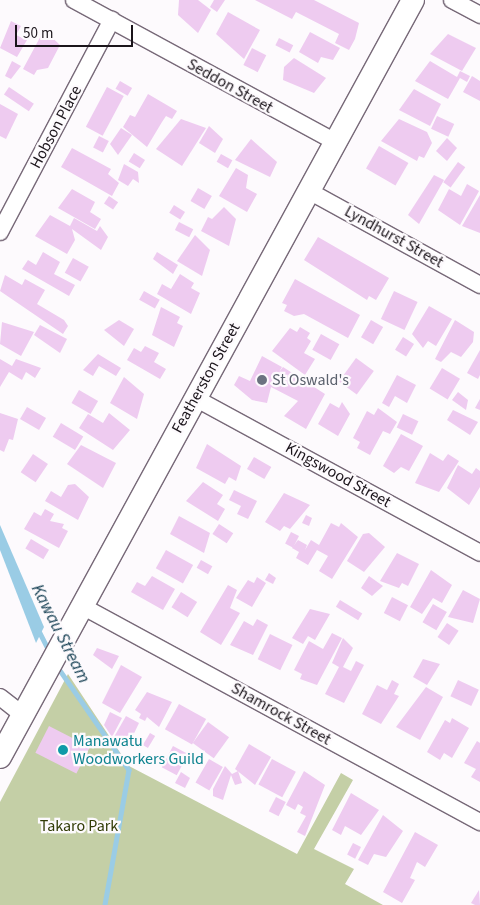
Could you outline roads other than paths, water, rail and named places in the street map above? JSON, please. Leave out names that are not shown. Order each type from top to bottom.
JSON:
[{"type":"main road","name":"Featherston Street","points":[[0,757],[413,0]]},
{"type":"street","name":"Seddon Street","points":[[74,0],[335,142]]},
{"type":"street","points":[[452,0],[480,15]]},
{"type":"street","name":"Hobson Place","points":[[0,232],[112,20]]},
{"type":"street","name":"Lyndhurst Street","points":[[308,190],[480,285]]},
{"type":"street","name":"Kingswood Street","points":[[195,398],[480,553]]},
{"type":"street","name":"Shamrock Street","points":[[82,606],[480,822]]},
{"type":"street","points":[[0,696],[22,715]]},
{"type":"water","points":[[0,525],[44,627],[36,643],[0,550]]},
{"type":"waterway","name":"Kawau Stream","points":[[38,629],[49,651]]},
{"type":"waterway","name":"Kawau Stream","points":[[57,666],[129,770],[105,905]]},
{"type":"place","name":"St Oswald's","points":[[262,380]]},
{"type":"place","name":"Manawatu Woodworkers Guild","points":[[63,750]]},
{"type":"park label","name":"Takaro Park","points":[[79,826]]}]
